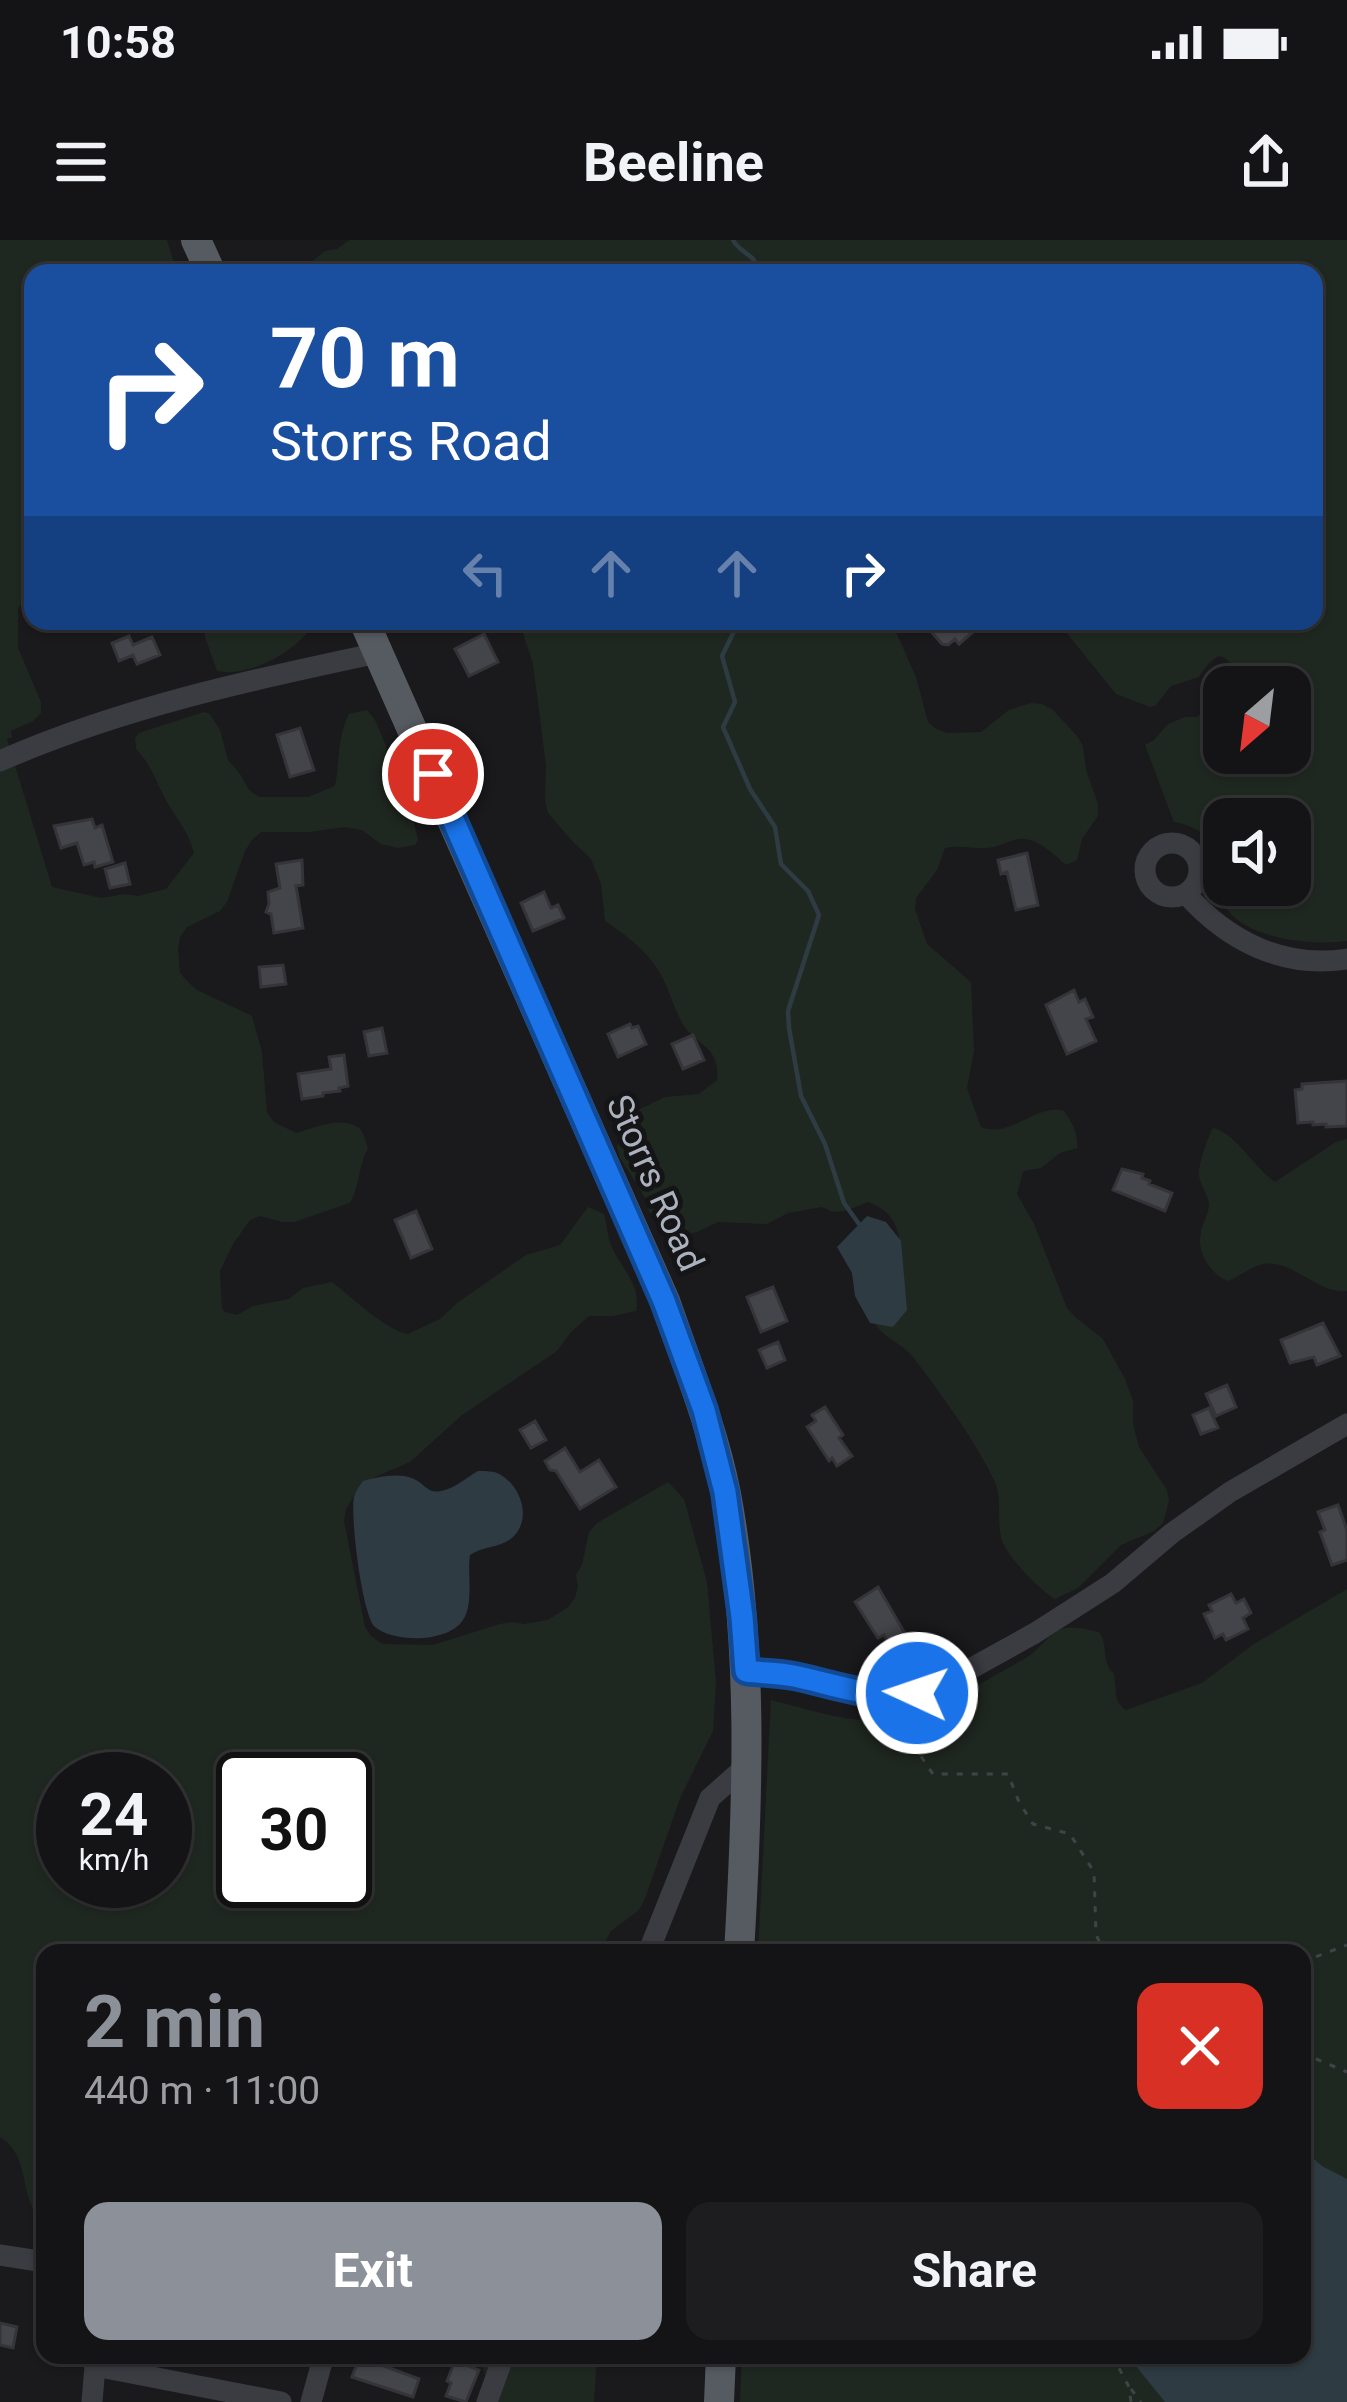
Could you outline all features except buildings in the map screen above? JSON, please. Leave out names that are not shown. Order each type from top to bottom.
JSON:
[{"type":"main road","name":"Storrs Road","points":[[368,630],[664,1301],[704,1410],[725,1492],[746,1671],[746,1825],[739,1944]]},
{"type":"main road","points":[[719,2402],[721,2364]]},
{"type":"street","points":[[0,761],[134,712],[254,679],[378,653]]},
{"type":"street","points":[[1186,894],[1217,926],[1245,943],[1286,959],[1325,963],[1347,959]]},
{"type":"street","points":[[746,1671],[874,1694],[917,1693],[1034,1633],[1113,1583],[1230,1492],[1347,1424]]},
{"type":"street","points":[[652,1944],[710,1798],[746,1766]]},
{"type":"street","points":[[0,2255],[36,2261]]},
{"type":"street","points":[[92,2402],[93,2364]]},
{"type":"street","points":[[107,2364],[281,2402]]},
{"type":"street","points":[[311,2402],[322,2364]]},
{"type":"street","points":[[487,2402],[501,2364]]},
{"type":"path","points":[[917,1693],[916,1749],[933,1774],[1008,1774],[1033,1824],[1070,1834],[1094,1872],[1100,1944]]},
{"type":"path","points":[[1311,1959],[1347,1945]]},
{"type":"path","points":[[1311,2057],[1347,2072]]},
{"type":"path","points":[[1117,2364],[1142,2402]]},
{"type":"path","points":[[1129,2386],[1131,2402]]},
{"type":"shaded area","points":[[0,240],[167,240],[174,264],[24,264],[24,601],[18,608],[18,648],[41,702],[41,713],[11,731],[7,739],[52,887],[101,898],[138,896],[166,889],[194,853],[136,749],[139,733],[210,714],[228,760],[249,790],[259,797],[308,797],[335,786],[349,714],[367,710],[375,720],[392,777],[409,804],[418,840],[415,845],[381,844],[362,830],[345,827],[261,832],[245,851],[227,902],[220,911],[187,927],[180,937],[180,973],[188,982],[252,1016],[262,1052],[267,1112],[274,1122],[296,1133],[328,1124],[352,1124],[368,1148],[350,1203],[294,1222],[260,1216],[250,1220],[220,1271],[222,1308],[237,1315],[253,1306],[289,1299],[303,1288],[332,1282],[379,1320],[408,1334],[440,1319],[526,1255],[560,1245],[588,1207],[604,1214],[611,1245],[636,1293],[636,1311],[589,1316],[557,1351],[462,1415],[410,1462],[358,1489],[344,1521],[365,1627],[382,1644],[433,1645],[500,1624],[548,1620],[575,1598],[576,1575],[589,1532],[668,1482],[684,1499],[707,1582],[716,1683],[713,1731],[681,1796],[639,1910],[611,1931],[604,1944],[36,1944],[36,2213],[17,2156],[0,2137]]},
{"type":"shaded area","points":[[350,240],[1347,240],[1347,941],[1274,936],[1239,921],[1225,906],[1311,906],[1311,798],[1203,798],[1203,835],[1174,822],[1145,745],[1168,724],[1203,713],[1203,774],[1311,774],[1311,666],[1234,666],[1218,656],[1203,666],[1199,677],[1171,686],[1150,707],[1116,694],[1064,630],[1323,630],[1323,264],[308,264]]},
{"type":"shaded area","points":[[205,630],[309,630],[273,660],[230,672],[217,671]]},
{"type":"shaded area","points":[[522,630],[895,630],[916,677],[928,722],[936,729],[981,732],[1009,710],[1042,704],[1053,710],[1083,746],[1098,816],[1082,839],[1077,860],[1066,865],[1042,846],[1021,839],[989,848],[945,848],[937,870],[916,898],[915,909],[927,944],[971,982],[974,1051],[967,1088],[981,1127],[1003,1128],[1054,1110],[1064,1111],[1074,1129],[1077,1148],[1060,1153],[1041,1168],[1023,1171],[1017,1194],[1067,1308],[1103,1339],[1125,1379],[1139,1447],[1167,1490],[1163,1523],[1121,1545],[1078,1588],[1055,1599],[1015,1562],[1001,1537],[997,1488],[978,1450],[913,1357],[873,1320],[897,1295],[897,1228],[882,1209],[868,1202],[845,1211],[822,1207],[788,1213],[767,1224],[718,1222],[672,1237],[661,1232],[620,1158],[617,1147],[624,1125],[630,1114],[665,1097],[699,1094],[717,1080],[717,1069],[708,1049],[684,1026],[649,958],[605,921],[601,884],[591,859],[548,813],[533,664]]},
{"type":"shaded area","points":[[1213,1128],[1229,1137],[1275,1182],[1347,1139],[1347,1291],[1325,1287],[1274,1264],[1259,1265],[1227,1281],[1210,1267],[1201,1247],[1209,1204],[1199,1175]]},
{"type":"shaded area","points":[[867,1216],[886,1222],[901,1241],[907,1310],[893,1327],[870,1323],[837,1247]]},
{"type":"shaded area","points":[[478,1471],[505,1478],[523,1511],[513,1537],[470,1555],[463,1620],[434,1637],[395,1636],[375,1627],[358,1565],[353,1507],[363,1481],[408,1477],[437,1492]]},
{"type":"shaded area","points":[[1347,1589],[1347,2402],[740,2402],[742,2364],[1311,2364],[1311,1944],[758,1944],[771,1700],[850,1719],[899,1718],[964,1692],[1026,1658],[1057,1631],[1071,1628],[1099,1632],[1117,1699],[1126,1710],[1202,1683],[1254,1644]]},
{"type":"shaded area","points":[[1311,2157],[1347,2179],[1347,2402],[1165,2402],[1134,2364],[1311,2364]]},
{"type":"shaded area","points":[[470,2364],[596,2364],[594,2402],[482,2402],[483,2368]]},
{"type":"waterway","points":[[733,240],[756,264]]},
{"type":"waterway","points":[[735,630],[722,656],[735,702],[723,727],[750,789],[775,827],[781,864],[808,891],[819,915],[788,1011],[789,1028],[801,1096],[825,1144],[844,1203],[859,1224]]},
{"type":"route","points":[[433,774],[664,1301],[704,1410],[725,1492],[746,1671],[874,1694],[917,1693]]}]
